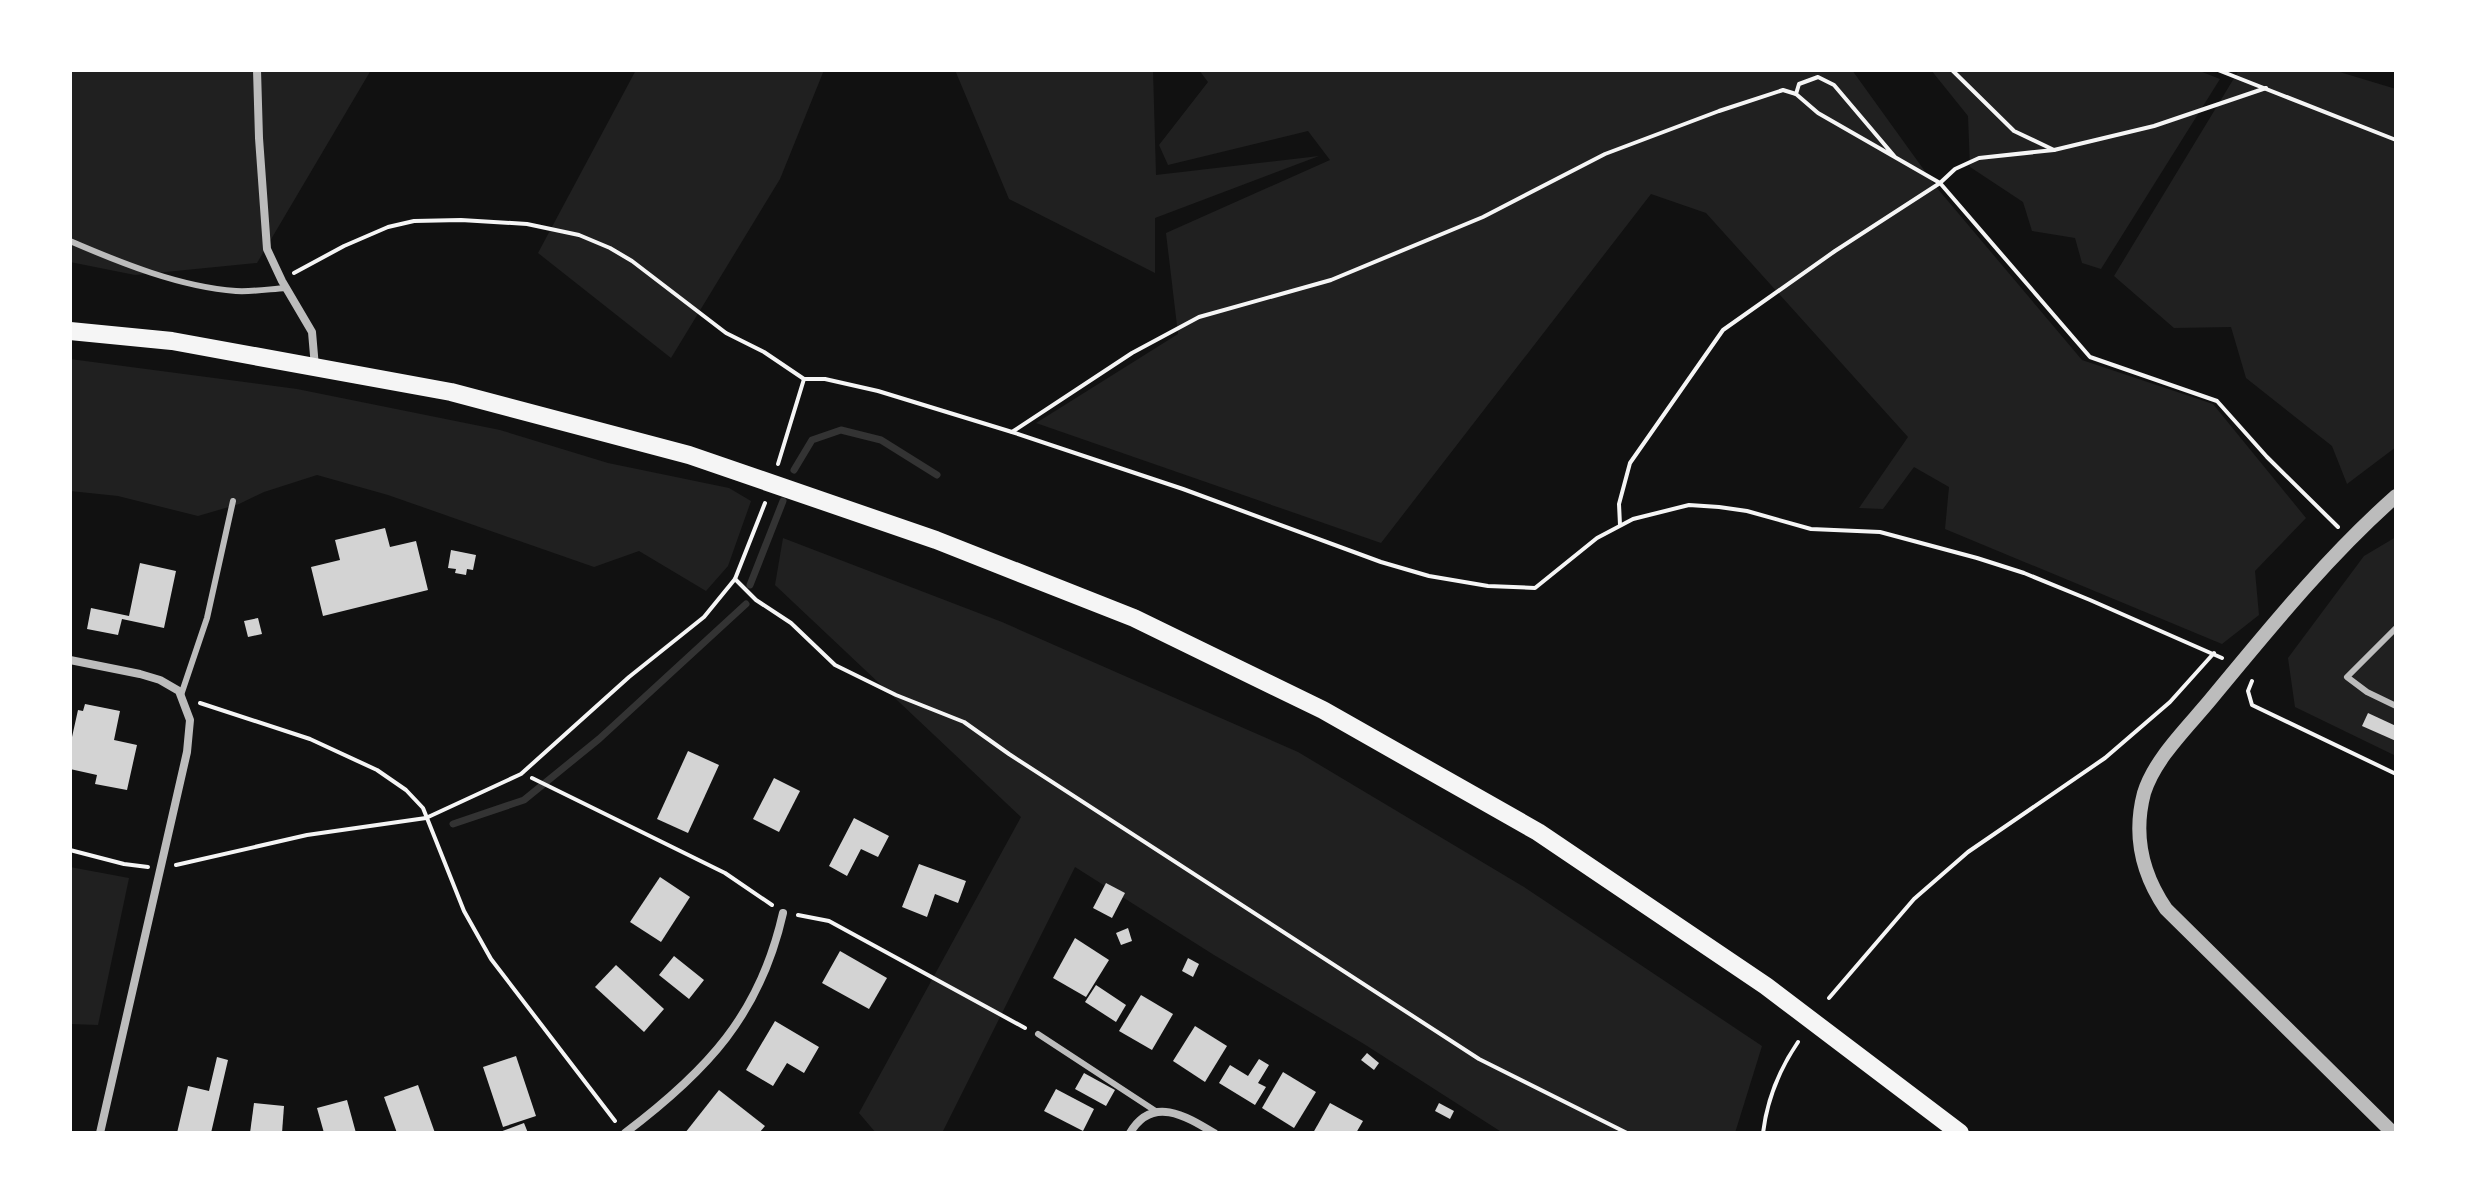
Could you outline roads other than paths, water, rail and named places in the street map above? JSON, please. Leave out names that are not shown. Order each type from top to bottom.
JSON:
[{"type":"highway","points":[[70,331],[172,341],[451,392],[689,455],[936,540],[1134,618],[1323,710],[1538,832],[1766,986],[1960,1133]]},
{"type":"street","points":[[257,70],[267,249],[312,332],[315,368]]},
{"type":"street","points":[[2393,1133],[2166,909],[2152,889],[2140,849],[2141,806],[2156,768],[2292,599],[2396,496]]},
{"type":"street","points":[[70,660],[160,680],[182,696],[190,720],[187,752],[100,1133]]},
{"type":"street","points":[[625,1133],[688,1080],[741,1020],[763,979],[783,913]]},
{"type":"street","points":[[1130,1133],[1146,1115],[1168,1111],[1188,1117],[1214,1133]]},
{"type":"lane","points":[[70,241],[136,269],[237,291],[284,284]]},
{"type":"lane","points":[[182,696],[207,618],[233,501]]},
{"type":"lane","points":[[2396,628],[2347,677],[2367,692],[2396,706]]},
{"type":"lane","points":[[1038,1034],[1157,1112]]},
{"type":"waterway","points":[[794,470],[812,440],[841,430],[881,440],[937,475]]},
{"type":"waterway","points":[[750,585],[783,501]]},
{"type":"waterway","points":[[453,824],[524,800],[599,739],[746,604]]}]
